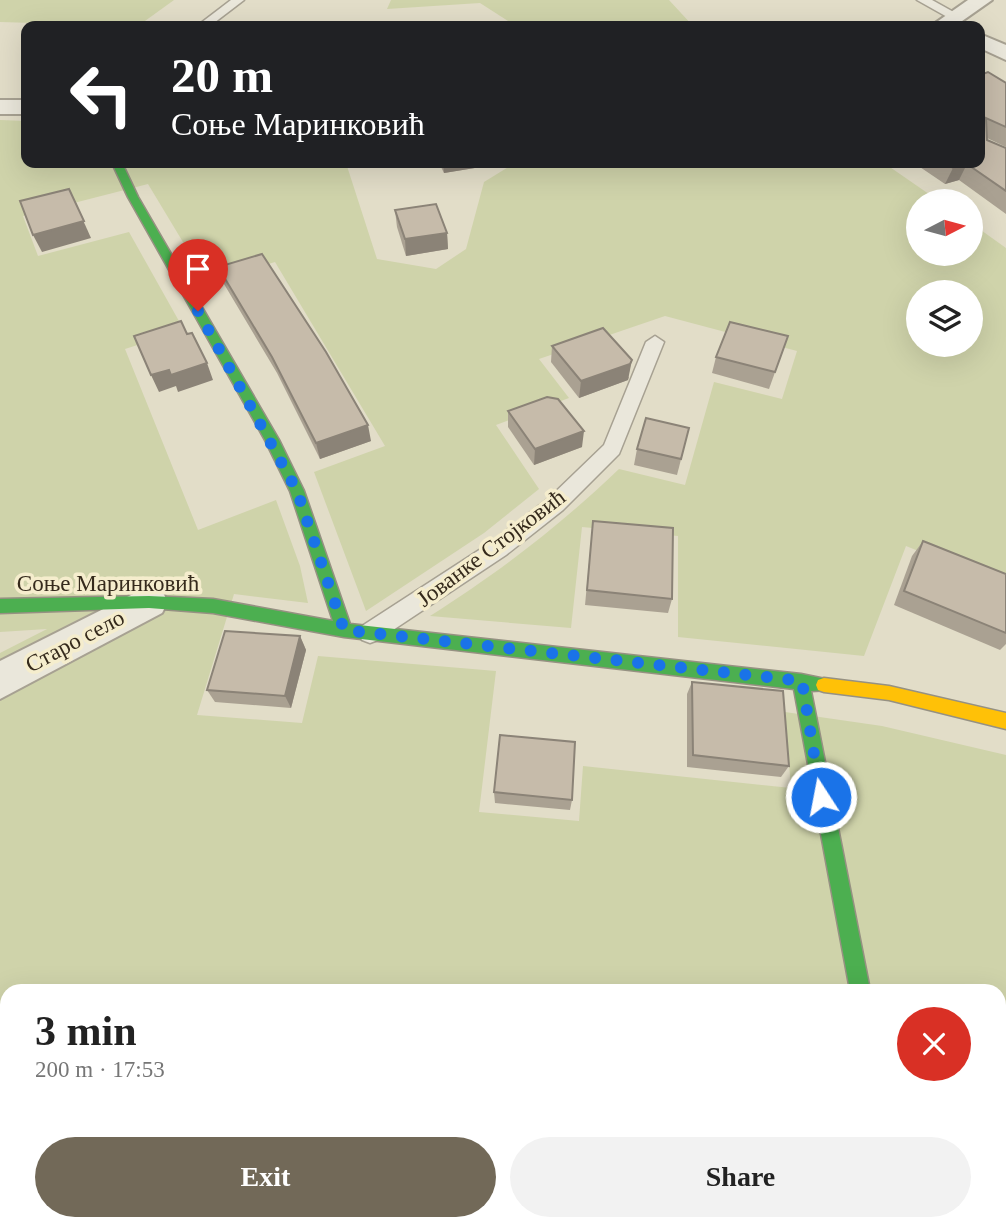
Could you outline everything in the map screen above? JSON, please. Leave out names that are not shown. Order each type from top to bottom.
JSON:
[{"type":"street","points":[[950,21],[982,0]]},
{"type":"street","points":[[985,43],[1006,54]]},
{"type":"street","points":[[0,107],[21,107]]},
{"type":"street","points":[[119,168],[133,197],[272,440],[297,491],[344,630]]},
{"type":"street","name":"Соње Маринковић","points":[[0,606],[149,602],[214,606],[344,630],[889,693],[1006,720]]},
{"type":"street","name":"Старо село","points":[[0,681],[149,602]]},
{"type":"street","points":[[802,681],[815,772],[849,924],[859,984]]},
{"type":"lane","points":[[210,21],[238,0]]},
{"type":"lane","points":[[923,0],[947,21]]},
{"type":"lane","name":"Јованке Стојковић","points":[[370,633],[498,549],[556,503],[612,449],[655,342]]},
{"type":"green space","points":[[0,0],[174,0],[145,21],[0,22]]},
{"type":"green space","points":[[391,0],[669,0],[688,21],[508,21],[480,3],[387,9]]},
{"type":"green space","points":[[0,120],[21,121],[21,168],[348,168],[377,259],[436,269],[466,249],[484,182],[507,168],[891,168],[922,189],[906,189],[906,266],[984,266],[984,232],[1006,248],[1006,586],[906,546],[864,656],[678,637],[678,536],[582,527],[571,628],[430,616],[528,547],[619,469],[685,485],[714,382],[782,399],[797,351],[665,316],[539,359],[569,398],[496,425],[539,489],[484,533],[366,611],[314,472],[385,446],[275,262],[207,282],[148,184],[23,216],[38,256],[129,232],[184,330],[125,349],[198,530],[276,500],[300,566],[308,603],[234,594],[197,715],[302,723],[318,656],[496,671],[479,812],[579,821],[583,766],[791,788],[785,712],[882,726],[1006,755],[1006,984],[0,984],[0,653],[47,629],[0,632]]},
{"type":"building","points":[[988,72],[1006,83],[1006,127],[986,118],[987,140],[1006,148],[1006,191],[973,168],[985,168],[985,73]]},
{"type":"building","points":[[69,189],[84,221],[33,235],[20,201]]},
{"type":"building","points":[[436,204],[447,233],[405,239],[395,210]]},
{"type":"building","points":[[262,254],[326,352],[368,425],[316,443],[272,357],[218,267]]},
{"type":"building","points":[[181,321],[187,334],[192,333],[207,363],[171,375],[169,370],[151,375],[134,336]]},
{"type":"building","points":[[730,322],[788,336],[775,372],[716,357]]},
{"type":"building","points":[[603,328],[632,360],[630,364],[581,381],[552,346]]},
{"type":"building","points":[[547,397],[558,399],[584,431],[535,449],[508,411]]},
{"type":"building","points":[[646,418],[689,428],[681,459],[637,449]]},
{"type":"building","points":[[593,521],[673,528],[672,599],[587,590]]},
{"type":"building","points":[[923,541],[1006,574],[1006,633],[904,591]]},
{"type":"building","points":[[225,631],[300,636],[285,696],[207,690]]},
{"type":"building","points":[[692,682],[783,691],[789,766],[693,755]]},
{"type":"building","points":[[500,735],[575,742],[572,800],[494,792]]},
{"type":"traffic: fast","points":[[119,168],[133,197],[272,440],[297,491],[344,630]]},
{"type":"traffic: fast","points":[[0,606],[149,602],[213,606],[344,630],[824,685]]},
{"type":"traffic: fast","points":[[801,681],[859,984]]},
{"type":"traffic: slow","points":[[824,685],[889,693],[1006,721]]},
{"type":"route","points":[[198,311],[272,440],[297,491],[323,561],[344,630],[802,681],[821,797]]}]
